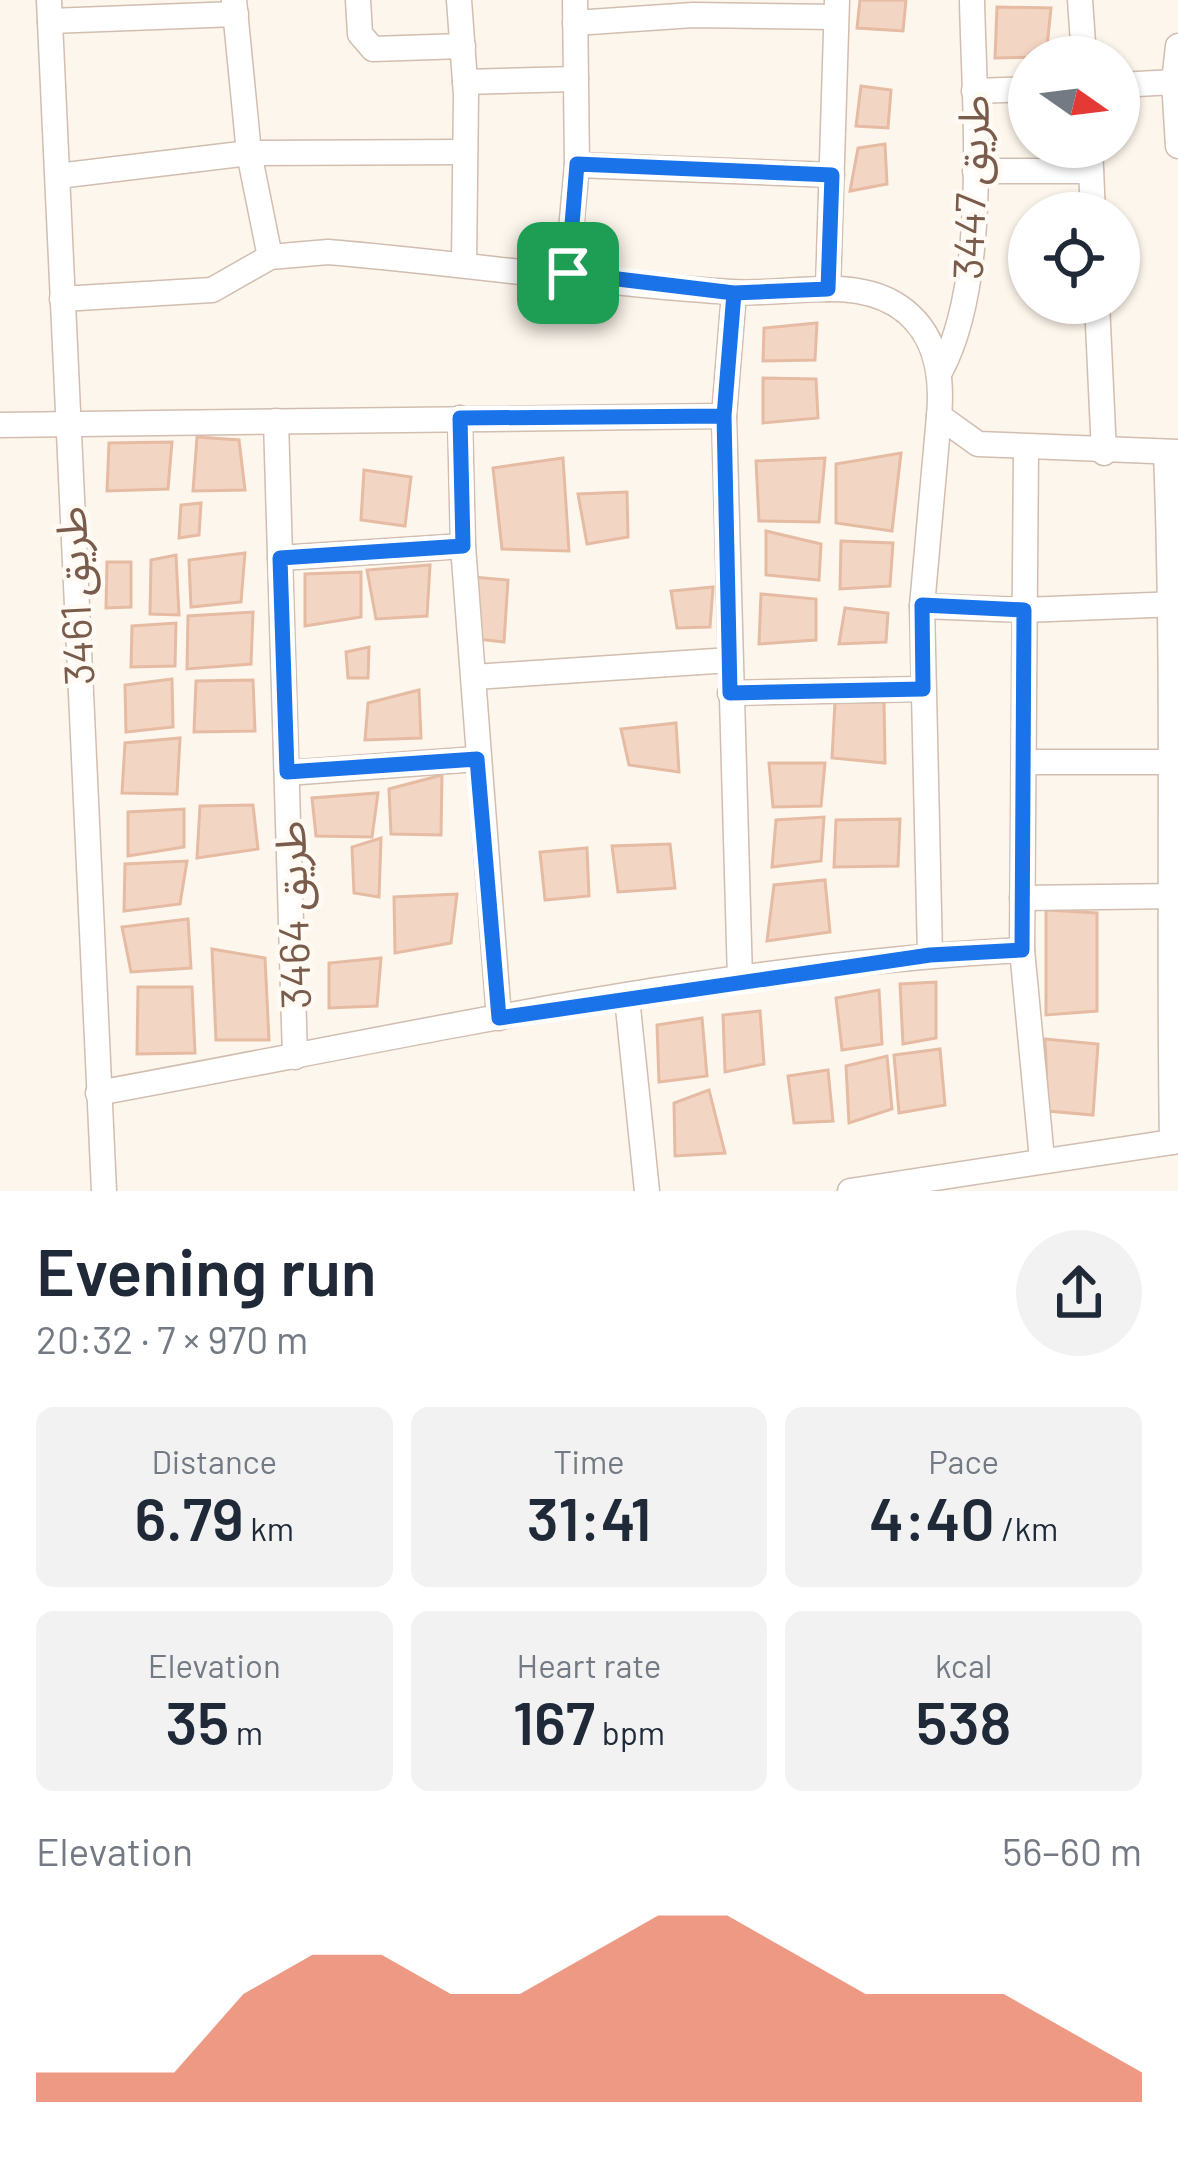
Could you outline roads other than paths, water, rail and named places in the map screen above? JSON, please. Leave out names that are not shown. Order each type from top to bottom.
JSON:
[{"type":"street","points":[[358,0],[361,34],[373,49],[464,46]]},
{"type":"street","points":[[459,0],[465,82],[464,264]]},
{"type":"street","name":"طريق 3447","points":[[930,955],[922,605],[941,370],[959,336],[975,171],[972,0]]},
{"type":"street","points":[[1080,0],[1083,36]]},
{"type":"street","points":[[50,11],[235,7],[249,153],[270,257]]},
{"type":"street","points":[[568,273],[577,164],[575,12],[836,8],[828,289]]},
{"type":"street","name":"طريق 3461","points":[[50,11],[65,425],[104,1191]]},
{"type":"street","points":[[1178,46],[1174,82],[1178,146]]},
{"type":"street","points":[[465,82],[576,80]]},
{"type":"street","points":[[1140,84],[1174,82]]},
{"type":"street","points":[[974,91],[1008,90]]},
{"type":"street","points":[[58,176],[249,153],[465,152]]},
{"type":"street","points":[[577,164],[832,175]]},
{"type":"street","points":[[975,171],[1008,168]]},
{"type":"street","points":[[62,298],[212,290],[270,257],[328,252],[734,293],[828,289],[872,294],[897,305],[925,333],[941,370]]},
{"type":"street","points":[[734,293],[724,416],[740,980]]},
{"type":"street","points":[[1098,324],[1104,453]]},
{"type":"street","points":[[0,425],[724,416]]},
{"type":"street","points":[[850,1191],[1175,1142],[1172,453],[978,444],[939,416]]},
{"type":"street","points":[[460,418],[463,546],[499,1018]]},
{"type":"street","name":"طريق 3464","points":[[276,421],[295,1057]]},
{"type":"street","points":[[1026,449],[1022,950],[1042,1159]]},
{"type":"street","points":[[280,558],[463,546]]},
{"type":"street","points":[[922,605],[1024,610],[1175,604]]},
{"type":"street","points":[[474,677],[730,660]]},
{"type":"street","points":[[730,693],[923,689]]},
{"type":"street","name":"طريق 3464","points":[[287,772],[477,759]]},
{"type":"street","points":[[1024,762],[1174,762]]},
{"type":"street","points":[[1022,898],[1173,896]]},
{"type":"street","name":"طريق 3464","points":[[98,1093],[499,1018],[740,980],[930,955],[1022,950]]},
{"type":"street","points":[[626,998],[647,1191]]}]
